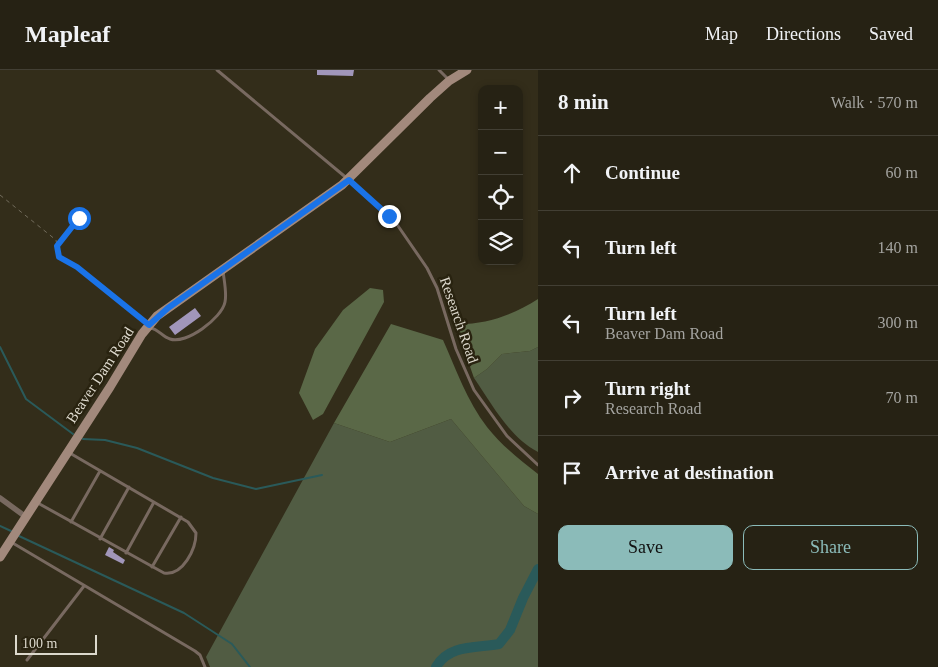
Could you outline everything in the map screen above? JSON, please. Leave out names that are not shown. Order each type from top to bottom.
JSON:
[{"type":"street","name":"Beaver Dam Road","points":[[0,557],[148,326],[168,308],[349,180],[449,81],[467,70]]},
{"type":"street","points":[[0,498],[26,517]]},
{"type":"lane","name":"Research Road","points":[[217,70],[349,180],[396,223],[417,253],[437,288],[460,360],[474,390],[507,436],[538,464]]},
{"type":"lane","points":[[439,70],[449,81]]},
{"type":"lane","points":[[148,326],[156,329],[168,339],[178,340],[204,328],[218,316],[225,302],[223,270]]},
{"type":"lane","points":[[36,502],[164,573],[170,573],[183,566],[189,557],[195,545],[196,533],[192,526],[181,517],[67,452]]},
{"type":"lane","points":[[71,522],[100,471]]},
{"type":"lane","points":[[100,539],[129,488]]},
{"type":"lane","points":[[126,553],[154,502]]},
{"type":"lane","points":[[152,567],[181,517]]},
{"type":"lane","points":[[10,541],[195,651],[200,655],[205,667]]},
{"type":"lane","points":[[27,660],[84,586]]},
{"type":"path","points":[[0,195],[56,240],[59,257],[77,267],[148,326]]},
{"type":"path","points":[[57,246],[79,218]]},
{"type":"green space","points":[[370,288],[383,290],[384,302],[323,414],[313,420],[299,393],[315,349],[343,310]]},
{"type":"green space","points":[[538,299],[538,347],[530,351],[502,354],[487,369],[474,378],[455,324],[477,323],[498,318],[519,310]]},
{"type":"green space","points":[[391,324],[443,340],[462,385],[487,427],[518,458],[538,474],[538,514],[524,506],[451,419],[390,442],[334,423]]},
{"type":"green space","points":[[538,347],[538,452],[518,438],[510,429],[474,378],[487,369],[502,354],[530,351]]},
{"type":"green space","points":[[451,419],[524,506],[538,514],[538,667],[210,667],[206,657],[334,423],[390,442]]},
{"type":"building","points":[[317,70],[354,70],[353,76],[317,75]]},
{"type":"building","points":[[195,308],[201,316],[175,335],[169,327]]},
{"type":"building","points":[[109,547],[125,560],[123,564],[105,555]]},
{"type":"waterway","points":[[0,347],[26,399],[73,434]]},
{"type":"waterway","points":[[83,439],[105,440],[137,448],[213,478],[256,489],[322,475]]},
{"type":"waterway","points":[[0,526],[11,531]]},
{"type":"waterway","points":[[19,536],[184,613],[232,644],[250,667]]},
{"type":"waterway","points":[[436,667],[448,654],[464,648],[499,644],[510,630],[523,598],[538,569]]},
{"type":"route","points":[[79,218],[57,246],[59,257],[93,279],[149,325],[168,308],[349,180],[389,216]]}]
